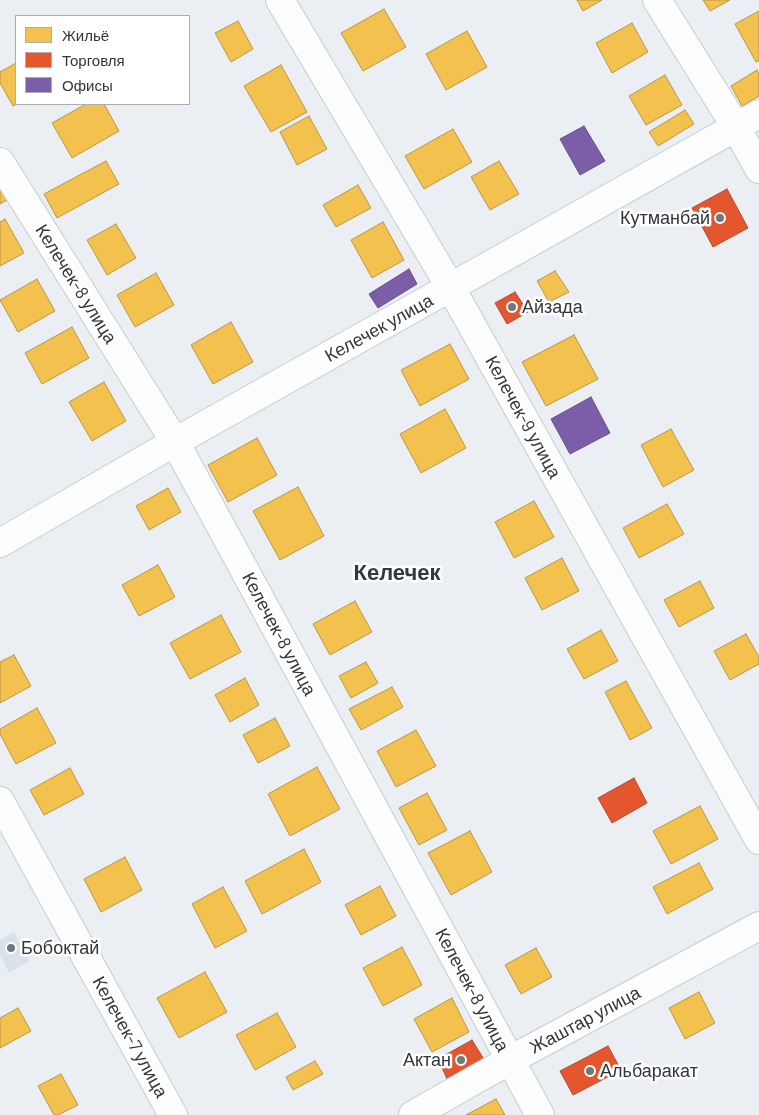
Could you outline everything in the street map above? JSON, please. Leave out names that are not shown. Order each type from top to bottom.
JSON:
[{"type":"street","name":"Келечек-9 улица","points":[[280,0],[451,288],[759,840]]},
{"type":"street","points":[[657,0],[748,121],[759,168]]},
{"type":"street","name":"Келечек улица","points":[[0,543],[175,442],[748,121]]},
{"type":"street","name":"Келечек-8 улица","points":[[0,162],[175,442],[540,1115]]},
{"type":"street","name":"Келечек-7 улица","points":[[0,801],[173,1115]]},
{"type":"street","name":"Жаштар улица","points":[[413,1115],[510,1060],[759,926]]},
{"type":"shaded area","name":"Бобоктай","points":[[14,932],[30,961],[9,973],[0,955],[0,940]]},
{"type":"building: Жильё","points":[[577,0],[602,0],[583,11]]},
{"type":"building: Жильё","points":[[703,0],[730,0],[710,11]]},
{"type":"building: Жильё","points":[[384,9],[406,47],[363,71],[341,33]]},
{"type":"building: Жильё","points":[[759,11],[759,61],[756,62],[735,24]]},
{"type":"building: Жильё","points":[[238,21],[253,49],[231,62],[215,33]]},
{"type":"building: Жильё","points":[[632,23],[648,52],[612,73],[596,43]]},
{"type":"building: Жильё","points":[[467,31],[487,67],[446,90],[426,54]]},
{"type":"building: Жильё","points":[[15,64],[15,105],[13,106],[0,83],[0,72]]},
{"type":"building: Жильё","points":[[281,65],[307,112],[271,132],[244,86]]},
{"type":"building: Жильё","points":[[757,70],[759,74],[759,96],[742,106],[731,86]]},
{"type":"building: Жильё","points":[[665,75],[682,105],[646,125],[629,96]]},
{"type":"building: Жильё","points":[[84,105],[105,105],[119,131],[72,158],[52,123]]},
{"type":"building: Жильё","points":[[685,110],[694,124],[658,146],[649,132]]},
{"type":"building: Жильё","points":[[309,116],[327,149],[297,165],[280,132]]},
{"type":"building: Жильё","points":[[453,129],[472,162],[424,189],[405,156]]},
{"type":"building: Жильё","points":[[106,161],[119,184],[57,218],[44,194]]},
{"type":"building: Жильё","points":[[499,161],[519,194],[490,210],[471,177]]},
{"type":"building: Жильё","points":[[358,185],[371,208],[336,227],[323,205]]},
{"type":"building: Жильё","points":[[0,186],[7,200],[0,204]]},
{"type":"building: Жильё","points":[[5,219],[24,253],[0,266],[0,222]]},
{"type":"building: Жильё","points":[[383,222],[404,260],[372,278],[351,240]]},
{"type":"building: Жильё","points":[[116,224],[136,258],[107,275],[87,240]]},
{"type":"building: Жильё","points":[[555,271],[569,292],[549,302],[537,281]]},
{"type":"building: Жильё","points":[[156,273],[174,305],[135,327],[117,295]]},
{"type":"building: Жильё","points":[[37,279],[55,311],[18,332],[0,300]]},
{"type":"building: Жильё","points":[[231,322],[253,362],[213,384],[191,345]]},
{"type":"building: Жильё","points":[[72,327],[89,358],[42,384],[25,353]]},
{"type":"building: Жильё","points":[[574,335],[598,379],[546,406],[522,362]]},
{"type":"building: Жильё","points":[[450,344],[469,379],[420,406],[401,370]]},
{"type":"building: Жильё","points":[[104,382],[126,421],[92,441],[69,402]]},
{"type":"building: Жильё","points":[[445,409],[466,448],[421,473],[400,434]]},
{"type":"building: Жильё","points":[[671,429],[694,470],[663,487],[641,445]]},
{"type":"building: Жильё","points":[[257,438],[277,475],[228,502],[208,465]]},
{"type":"building: Жильё","points":[[298,487],[324,536],[280,560],[253,511]]},
{"type":"building: Жильё","points":[[168,488],[181,512],[149,530],[136,506]]},
{"type":"building: Жильё","points":[[534,501],[554,537],[514,558],[495,522]]},
{"type":"building: Жильё","points":[[667,504],[684,534],[639,558],[623,528]]},
{"type":"building: Жильё","points":[[562,558],[579,591],[542,610],[525,578]]},
{"type":"building: Жильё","points":[[158,565],[175,597],[139,616],[122,585]]},
{"type":"building: Жильё","points":[[700,581],[714,608],[679,627],[664,600]]},
{"type":"building: Жильё","points":[[355,601],[372,632],[330,655],[313,624]]},
{"type":"building: Жильё","points":[[221,615],[241,652],[190,679],[170,643]]},
{"type":"building: Жильё","points":[[601,630],[618,661],[584,679],[567,649]]},
{"type":"building: Жильё","points":[[746,634],[759,657],[759,664],[730,680],[714,651]]},
{"type":"building: Жильё","points":[[14,655],[31,686],[0,703],[0,662]]},
{"type":"building: Жильё","points":[[366,662],[378,683],[351,698],[339,676]]},
{"type":"building: Жильё","points":[[245,678],[259,705],[230,722],[215,695]]},
{"type":"building: Жильё","points":[[626,681],[652,728],[630,740],[605,692]]},
{"type":"building: Жильё","points":[[392,687],[403,707],[361,730],[349,709]]},
{"type":"building: Жильё","points":[[37,708],[56,743],[16,764],[0,734],[0,729]]},
{"type":"building: Жильё","points":[[275,718],[290,746],[258,763],[243,735]]},
{"type":"building: Жильё","points":[[416,730],[436,766],[396,787],[377,751]]},
{"type":"building: Жильё","points":[[317,767],[340,809],[290,836],[268,794]]},
{"type":"building: Жильё","points":[[70,768],[84,794],[44,815],[30,790]]},
{"type":"building: Жильё","points":[[427,793],[447,830],[419,845],[399,808]]},
{"type":"building: Жильё","points":[[700,806],[718,839],[671,864],[653,831]]},
{"type":"building: Жильё","points":[[470,831],[492,872],[451,895],[428,853]]},
{"type":"building: Жильё","points":[[304,849],[321,882],[262,914],[245,881]]},
{"type":"building: Жильё","points":[[125,857],[142,890],[101,912],[84,879]]},
{"type":"building: Жильё","points":[[699,863],[713,889],[667,914],[653,887]]},
{"type":"building: Жильё","points":[[380,886],[396,916],[361,935],[345,905]]},
{"type":"building: Жильё","points":[[223,887],[247,931],[215,948],[192,904]]},
{"type":"building: Жильё","points":[[402,947],[422,985],[383,1006],[363,968]]},
{"type":"building: Жильё","points":[[536,948],[552,977],[521,994],[505,965]]},
{"type":"building: Жильё","points":[[205,972],[227,1012],[179,1038],[157,998]]},
{"type":"building: Жильё","points":[[699,992],[715,1023],[685,1039],[669,1008]]},
{"type":"building: Жильё","points":[[452,998],[469,1032],[432,1052],[414,1019]]},
{"type":"building: Жильё","points":[[18,1008],[31,1031],[0,1048],[0,1018]]},
{"type":"building: Жильё","points":[[277,1013],[296,1047],[255,1070],[236,1035]]},
{"type":"building: Жильё","points":[[315,1061],[323,1074],[293,1090],[286,1077]]},
{"type":"building: Жильё","points":[[61,1074],[78,1105],[58,1115],[54,1115],[38,1086]]},
{"type":"building: Жильё","points":[[496,1099],[505,1115],[466,1115]]},
{"type":"building: Торговля","name":"Кутманбай","points":[[727,189],[748,228],[713,247],[692,208]]},
{"type":"building: Торговля","name":"Айзада","points":[[515,292],[528,312],[507,324],[495,303]]},
{"type":"building: Торговля","points":[[634,778],[647,803],[612,823],[598,798]]},
{"type":"building: Торговля","name":"Актан","points":[[472,1040],[485,1061],[448,1081],[438,1059]]},
{"type":"building: Торговля","name":"Альбаракат","points":[[608,1046],[621,1070],[573,1095],[560,1071]]},
{"type":"building: Офисы","points":[[584,126],[605,161],[580,175],[560,139]]},
{"type":"building: Офисы","points":[[409,269],[417,284],[378,308],[369,294]]},
{"type":"building: Офисы","points":[[591,397],[610,433],[570,454],[551,419]]},
{"type":"place","name":"Кутманбай","points":[[720,218]]},
{"type":"place","name":"Айзада","points":[[512,307]]},
{"type":"place","name":"Бобоктай","points":[[11,948]]},
{"type":"place","name":"Актан","points":[[461,1060]]},
{"type":"place","name":"Альбаракат","points":[[590,1071]]},
{"type":"district","name":"Келечек","points":[[397,573]]}]
